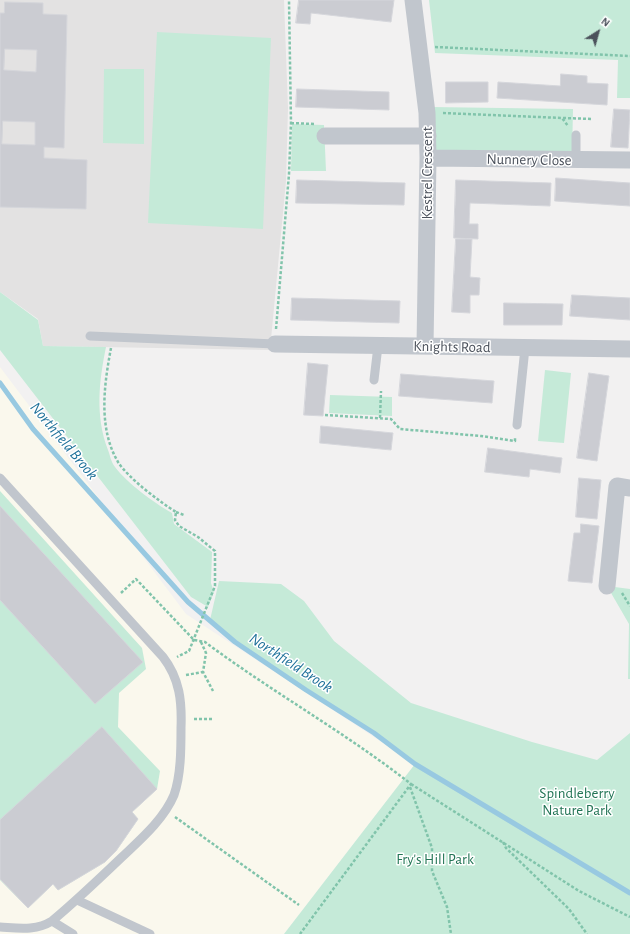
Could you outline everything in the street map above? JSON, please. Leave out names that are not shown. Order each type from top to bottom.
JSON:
[{"type":"street","name":"Kestrel Crescent","points":[[413,0],[427,113],[428,136],[425,346]]},
{"type":"street","points":[[325,136],[428,136]]},
{"type":"street","name":"Nunnery Close","points":[[428,158],[630,160]]},
{"type":"street","name":"Knights Road","points":[[275,344],[630,349]]},
{"type":"street","points":[[607,586],[617,486],[630,488]]},
{"type":"lane","points":[[576,135],[576,160]]},
{"type":"lane","points":[[90,336],[275,344]]},
{"type":"lane","points":[[374,380],[378,346]]},
{"type":"lane","points":[[516,425],[525,348]]},
{"type":"lane","points":[[0,478],[163,657],[175,677],[181,698],[176,786],[172,800],[165,810],[138,842],[77,900],[52,921],[39,927],[0,927]]},
{"type":"lane","points":[[77,900],[150,934]]},
{"type":"lane","points":[[52,921],[73,934]]},
{"type":"path","points":[[275,344],[289,174],[291,123],[289,0]]},
{"type":"path","points":[[419,46],[630,56]]},
{"type":"path","points":[[427,113],[593,119]]},
{"type":"path","points":[[562,118],[576,135]]},
{"type":"path","points":[[112,337],[106,373],[104,403],[107,435],[119,462],[160,502],[184,515]]},
{"type":"path","points":[[374,380],[381,386],[380,418]]},
{"type":"path","points":[[326,415],[391,419],[400,429],[481,436],[515,441],[516,425]]},
{"type":"path","points":[[176,512],[175,520],[178,526],[188,530],[216,551],[214,586],[212,592],[189,651],[176,658]]},
{"type":"path","points":[[113,601],[136,579],[194,640],[205,642],[318,720],[376,757],[410,786],[503,841],[579,891],[630,917]]},
{"type":"path","points":[[200,641],[206,653],[203,672],[213,691]]},
{"type":"path","points":[[175,677],[203,672]]},
{"type":"path","points":[[181,718],[212,719]]},
{"type":"path","points":[[300,934],[410,786]]},
{"type":"path","points":[[410,786],[432,848],[432,871],[447,907],[451,934]]},
{"type":"path","points":[[165,810],[299,905]]},
{"type":"path","points":[[503,841],[506,848],[569,909],[587,934]]},
{"type":"shaded area","points":[[0,0],[284,0],[288,108],[286,181],[270,350],[43,346],[38,319],[0,292]]},
{"type":"shaded area","points":[[0,367],[186,614],[415,764],[284,934],[0,934]]},
{"type":"green space","points":[[429,0],[630,0],[630,98],[617,98],[618,60],[435,53]]},
{"type":"green space","points":[[157,32],[271,38],[263,229],[148,223]]},
{"type":"green space","points":[[104,69],[144,69],[144,144],[103,143]]},
{"type":"green space","points":[[431,107],[573,109],[572,155],[432,155]]},
{"type":"green space","points":[[292,124],[324,125],[326,171],[291,171]]},
{"type":"green space","points":[[0,292],[38,320],[43,346],[106,347],[100,386],[100,411],[104,437],[112,461],[120,473],[134,486],[157,504],[172,513],[174,524],[212,552],[211,583],[214,592],[208,607],[191,597],[0,350]]},
{"type":"green space","points":[[545,370],[571,373],[564,443],[538,441]]},
{"type":"green space","points":[[330,395],[392,397],[392,416],[329,413]]},
{"type":"green space","points":[[0,491],[142,648],[146,669],[119,693],[118,727],[160,771],[157,789],[132,812],[138,819],[116,851],[105,862],[58,890],[53,884],[28,908],[0,880]]},
{"type":"green space","points":[[219,581],[281,584],[304,601],[334,641],[411,703],[532,742],[597,760],[630,733],[630,934],[284,934],[415,764],[364,727],[259,658],[210,620]]},
{"type":"green space","points":[[607,586],[630,589],[630,679],[628,679],[629,624]]},
{"type":"building","points":[[299,0],[394,0],[391,22],[311,13],[310,24],[296,23]]},
{"type":"building","points":[[5,2],[43,3],[43,14],[67,15],[64,148],[44,147],[44,158],[87,160],[86,209],[0,207],[0,13],[4,13]],"holes":[[[5,49],[37,50],[36,72],[4,70]],[[3,121],[35,122],[35,145],[2,144]]]},
{"type":"building","points":[[561,74],[587,76],[587,83],[608,84],[607,105],[497,98],[498,82],[560,86]]},
{"type":"building","points":[[446,82],[488,82],[488,102],[446,103]]},
{"type":"building","points":[[297,89],[389,92],[389,110],[296,107]]},
{"type":"building","points":[[614,109],[630,110],[628,148],[611,147]]},
{"type":"building","points":[[556,178],[630,183],[630,206],[555,201]]},
{"type":"building","points":[[297,180],[405,183],[404,205],[296,203]]},
{"type":"building","points":[[456,180],[551,183],[550,206],[470,203],[469,224],[478,224],[478,239],[454,238]]},
{"type":"building","points":[[456,239],[472,239],[470,277],[480,278],[479,295],[470,295],[470,313],[452,312]]},
{"type":"building","points":[[572,295],[630,298],[630,320],[570,316]]},
{"type":"building","points":[[292,298],[400,301],[399,323],[291,320]]},
{"type":"building","points":[[504,303],[563,304],[562,325],[504,325]]},
{"type":"building","points":[[308,363],[328,365],[323,416],[304,415]]},
{"type":"building","points":[[589,373],[609,376],[597,461],[577,458]]},
{"type":"building","points":[[401,374],[494,381],[492,403],[399,396]]},
{"type":"building","points":[[321,426],[393,433],[391,450],[320,443]]},
{"type":"building","points":[[488,448],[562,458],[560,473],[530,469],[529,477],[485,472]]},
{"type":"building","points":[[579,478],[601,480],[597,519],[576,517]]},
{"type":"building","points":[[0,506],[143,662],[95,704],[0,600]]},
{"type":"building","points":[[581,524],[599,526],[592,583],[568,581],[574,533],[580,533]]},
{"type":"building","points":[[102,727],[157,789],[132,812],[138,819],[116,851],[105,862],[58,890],[53,884],[28,908],[0,879],[0,820]]},
{"type":"waterway","name":"Northfield Brook","points":[[0,383],[33,429],[188,602],[235,642],[306,690],[374,733],[415,764],[630,893]]},
{"type":"park label","name":"Spindleberry Nature Park","points":[[577,802]]},
{"type":"park label","name":"Fry's Hill Park","points":[[435,859]]}]
